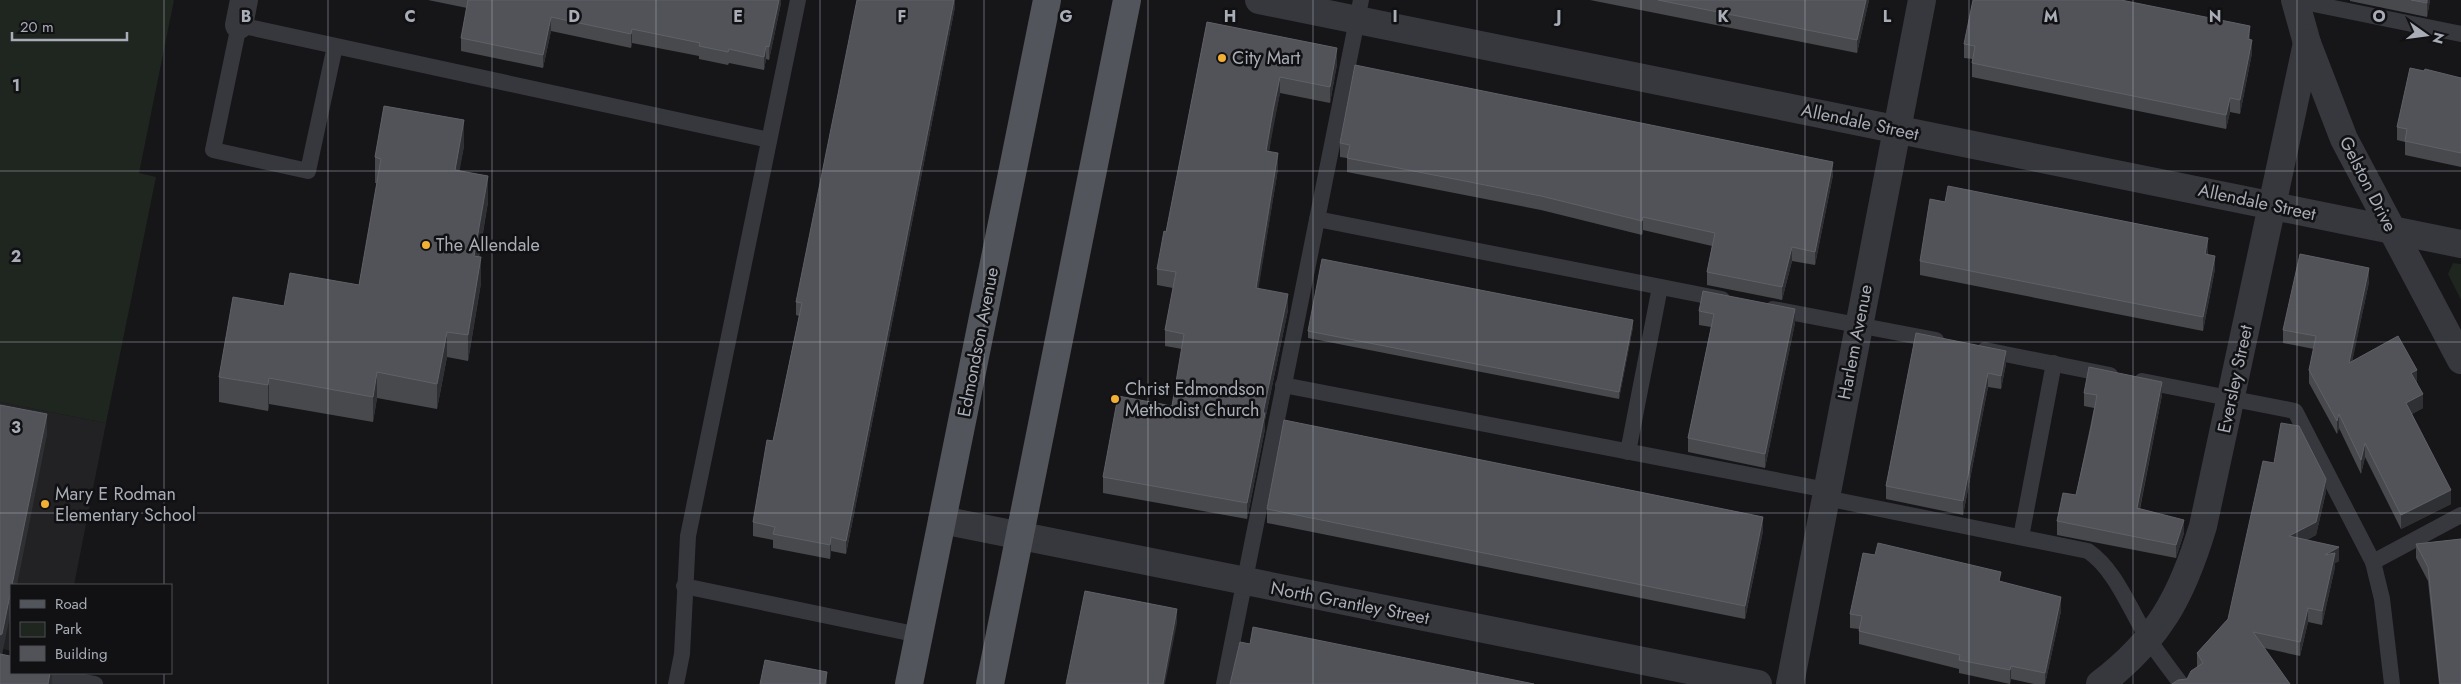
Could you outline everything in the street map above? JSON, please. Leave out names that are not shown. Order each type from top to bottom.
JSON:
[{"type":"main road","name":"Edmondson Avenue","points":[[909,684],[1047,0]]},
{"type":"main road","points":[[990,684],[1127,0]]},
{"type":"street","name":"Allendale Street","points":[[1259,0],[1359,10],[1896,129],[2461,244]]},
{"type":"street","name":"Harlem Avenue","points":[[1790,684],[1922,0]]},
{"type":"street","name":"Gelston Drive","points":[[2295,0],[2307,44],[2344,138],[2461,360]]},
{"type":"street","name":"Eversley Street","points":[[2100,684],[2149,640],[2176,600],[2192,561],[2203,526],[2307,44]]},
{"type":"street","name":"North Grantley Street","points":[[942,520],[1758,684]]},
{"type":"lane","points":[[676,684],[682,654],[688,536],[798,0]]},
{"type":"lane","points":[[2295,0],[2461,34]]},
{"type":"lane","points":[[1224,684],[1359,10]]},
{"type":"lane","points":[[335,46],[308,171],[213,150],[242,13],[335,46],[769,140]]},
{"type":"lane","points":[[1317,219],[1735,301]]},
{"type":"lane","points":[[1628,452],[1660,286]]},
{"type":"lane","points":[[1754,305],[2295,411],[2373,562],[2382,599],[2392,684]]},
{"type":"lane","points":[[2021,537],[2054,363]]},
{"type":"lane","points":[[1284,385],[1628,452],[2088,551],[2099,558],[2149,640],[2181,684]]},
{"type":"lane","points":[[2373,562],[2461,515]]},
{"type":"lane","points":[[684,586],[918,636]]},
{"type":"lane","points":[[43,674],[95,684]]},
{"type":"shaded area","name":"Mary E Rodman Elementary School","points":[[0,402],[106,423],[74,584],[10,584],[10,651],[0,648]]},
{"type":"green space","points":[[0,0],[174,0],[139,173],[156,177],[106,423],[0,402]]},
{"type":"green space","points":[[2453,263],[2461,264],[2461,300],[2448,274]]},
{"type":"building","points":[[468,0],[779,0],[769,47],[766,46],[764,57],[729,49],[728,52],[699,46],[700,43],[632,29],[631,34],[551,17],[543,55],[461,38]]},
{"type":"building","points":[[857,0],[954,0],[846,541],[831,537],[830,545],[773,534],[775,527],[753,522],[767,440],[773,441],[802,303],[796,302]]},
{"type":"building","points":[[1658,0],[1866,0],[1857,40]]},
{"type":"building","points":[[1973,0],[2121,0],[2250,26],[2248,39],[2252,40],[2240,100],[2230,98],[2226,115],[1972,63],[1975,46],[1964,44]]},
{"type":"building","points":[[2411,0],[2427,0],[2427,3]]},
{"type":"building","points":[[1207,22],[1337,48],[1330,87],[1280,77],[1273,110],[1266,151],[1278,153],[1256,288],[1288,294],[1263,413],[1265,413],[1247,503],[1103,477],[1118,396],[1172,406],[1184,334],[1165,330],[1176,272],[1157,269]]},
{"type":"building","points":[[1355,65],[1833,162],[1815,252],[1792,247],[1782,287],[1707,272],[1715,233],[1643,217],[1642,221],[1541,196],[1347,158],[1350,145],[1340,143]]},
{"type":"building","points":[[2410,68],[2424,71],[2425,69],[2461,78],[2461,153],[2405,141],[2407,129],[2397,127]]},
{"type":"building","name":"The Allendale","points":[[384,106],[464,120],[455,170],[488,176],[474,256],[481,257],[468,335],[447,332],[437,384],[377,372],[373,397],[269,378],[268,385],[219,377],[233,297],[284,306],[290,273],[359,285],[381,159],[375,157]]},
{"type":"building","points":[[1948,186],[2208,238],[2205,254],[2215,256],[2203,317],[1920,261],[1930,199],[1945,202]]},
{"type":"building","points":[[2300,254],[2369,268],[2349,363],[2398,336],[2417,370],[2411,373],[2423,394],[2406,403],[2451,490],[2401,515],[2365,443],[2361,460],[2339,414],[2337,421],[2309,370],[2316,336],[2283,330]]},
{"type":"building","points":[[1322,259],[1633,320],[1619,392],[1308,331]]},
{"type":"building","points":[[1703,291],[1795,309],[1765,454],[1688,438],[1714,314],[1699,311]]},
{"type":"building","points":[[1916,333],[2006,351],[2001,376],[1988,373],[1963,501],[1886,486]]},
{"type":"building","points":[[2089,367],[2162,382],[2137,508],[2184,520],[2176,545],[2057,521],[2063,493],[2076,495],[2091,428],[2097,395],[2084,393]]},
{"type":"building","points":[[0,405],[47,414],[12,584],[10,584],[10,595],[2,634],[0,635]]},
{"type":"building","points":[[1284,420],[1763,517],[1745,606],[1267,509]]},
{"type":"building","points":[[2281,423],[2299,426],[2326,479],[2316,522],[2289,536],[2339,547],[2325,555],[2335,553],[2322,611],[2308,608],[2300,642],[2253,632],[2290,684],[2172,684],[2178,680],[2187,679],[2191,671],[2203,663],[2197,653],[2228,619],[2263,461],[2274,463]]},
{"type":"building","points":[[2461,539],[2461,684],[2440,684],[2428,567],[2416,544]]},
{"type":"building","points":[[1878,543],[2001,572],[1999,581],[2061,597],[2045,673],[2011,666],[2010,670],[1959,660],[1960,655],[1859,631],[1862,616],[1850,614],[1863,553],[1875,555]]},
{"type":"building","points":[[1085,591],[1177,609],[1163,684],[1066,684]]},
{"type":"building","points":[[1253,627],[1534,684],[1230,684],[1240,642],[1250,644]]},
{"type":"building","points":[[0,654],[10,656],[10,674],[50,674],[48,684],[0,684]]},
{"type":"building","points":[[765,660],[827,672],[825,684],[760,684]]},
{"type":"place","name":"City Mart","points":[[1222,58]]},
{"type":"place","name":"The Allendale","points":[[426,245]]},
{"type":"place","name":"Christ Edmondson Methodist Church","points":[[1115,399]]},
{"type":"place","name":"Mary E Rodman Elementary School","points":[[45,504]]}]
